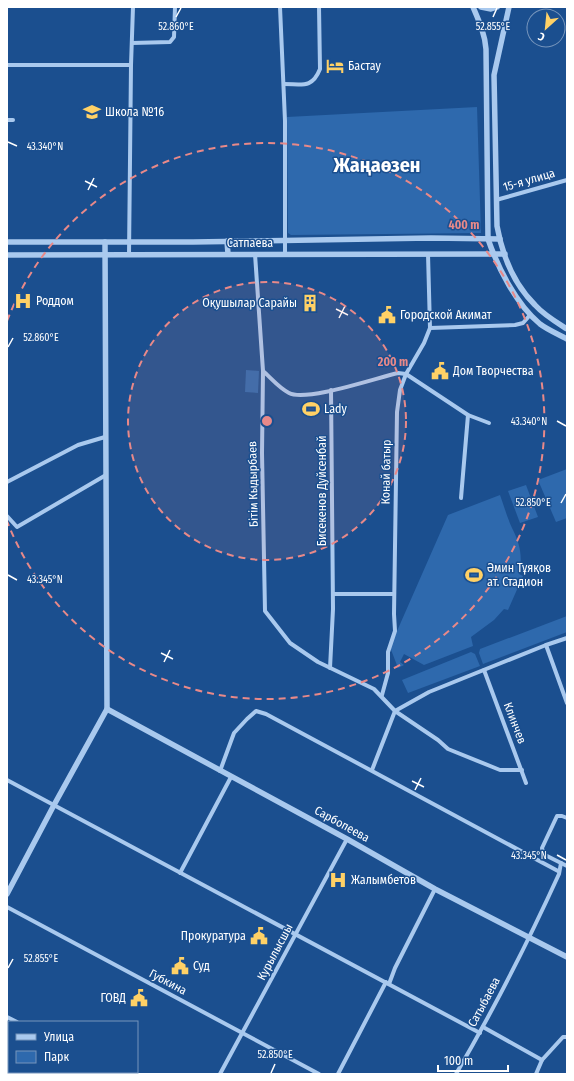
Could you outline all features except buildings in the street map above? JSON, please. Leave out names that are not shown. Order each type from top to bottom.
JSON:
[{"type":"street","points":[[129,254],[133,7]]},
{"type":"street","points":[[132,43],[170,42],[174,37],[176,7]]},
{"type":"street","points":[[280,7],[284,84],[285,254]]},
{"type":"street","points":[[284,84],[307,85],[317,77],[320,69],[319,7]]},
{"type":"street","points":[[473,7],[482,28],[486,45],[488,239],[493,254],[520,303],[530,315],[546,328],[567,339]]},
{"type":"street","points":[[481,7],[497,7]]},
{"type":"street","points":[[509,7],[494,75],[497,226],[513,275],[535,305],[567,329]]},
{"type":"street","points":[[7,65],[131,65]]},
{"type":"street","points":[[7,120],[13,120]]},
{"type":"street","name":"15-я улица","points":[[496,200],[567,180]]},
{"type":"street","name":"Сатпаева","points":[[7,242],[431,238],[500,239]]},
{"type":"street","points":[[227,241],[228,254]]},
{"type":"street","points":[[7,894],[107,709],[105,242]]},
{"type":"street","name":"Бiтiм Кыдырбаев","points":[[255,254],[263,371],[262,453],[265,611],[290,643],[318,662],[374,689],[382,695],[395,711],[438,740],[448,749],[500,770],[522,770]]},
{"type":"street","name":"Конай батыр","points":[[382,695],[388,673],[388,652],[395,631],[394,594],[397,412],[400,390],[406,374],[424,343],[430,328],[428,254]]},
{"type":"street","name":"Сатпаева","points":[[7,255],[505,254]]},
{"type":"street","points":[[430,328],[515,325],[523,323],[530,315]]},
{"type":"street","points":[[263,371],[290,394],[302,396],[398,373],[406,374],[468,415],[489,423]]},
{"type":"street","name":"Бисекенов Дуйсенбай","points":[[330,668],[332,594],[331,390]]},
{"type":"street","points":[[461,498],[468,415]]},
{"type":"street","points":[[7,482],[78,445],[106,437]]},
{"type":"street","points":[[7,516],[16,528],[106,475]]},
{"type":"street","points":[[332,594],[394,594]]},
{"type":"street","points":[[372,770],[395,711],[429,692],[567,638]]},
{"type":"street","points":[[546,645],[567,703]]},
{"type":"street","name":"Клинчев","points":[[484,670],[526,783]]},
{"type":"street","name":"Сарбопеева","points":[[107,709],[348,839],[435,889],[567,957]]},
{"type":"street","points":[[220,771],[234,733],[256,711],[266,714],[372,770],[558,871]]},
{"type":"street","points":[[180,873],[231,777]]},
{"type":"street","points":[[7,780],[480,1033]]},
{"type":"street","points":[[567,818],[557,816],[542,848],[546,855],[567,866]]},
{"type":"street","name":"Курылысшы","points":[[220,1074],[348,839]]},
{"type":"street","name":"Сатыбаева","points":[[456,1074],[480,1033],[529,938],[559,874],[558,871],[561,863]]},
{"type":"street","points":[[338,1074],[395,968],[435,889]]},
{"type":"street","name":"Губкина","points":[[7,907],[320,1074]]},
{"type":"street","points":[[483,1027],[542,1060]]},
{"type":"street","points":[[536,1074],[542,1060],[563,1037],[567,1037]]},
{"type":"green space","points":[[477,107],[481,233],[291,235],[288,233],[287,117]]},
{"type":"green space","points":[[246,370],[259,371],[258,393],[245,392]]},
{"type":"green space","points":[[567,469],[567,518],[556,522],[538,480]]},
{"type":"green space","points":[[526,485],[538,517],[520,523],[508,491]]},
{"type":"green space","name":"Әмин Тұяқов ат. Стадион","points":[[500,495],[519,545],[521,561],[519,574],[523,576],[508,610],[504,609],[494,620],[471,637],[473,646],[424,665],[404,654],[400,662],[404,665],[398,668],[390,647],[448,515]]},
{"type":"green space","points":[[567,616],[567,632],[483,664],[479,653],[480,649]]},
{"type":"green space","points":[[471,652],[475,654],[480,666],[408,693],[402,680]]},
{"type":"place","name":"Бастау","points":[[335,66]]},
{"type":"place","name":"Школа №16","points":[[92,112]]},
{"type":"place","name":"Роддом","points":[[23,301]]},
{"type":"place","name":"Оқушылар Сарайы","points":[[310,303]]},
{"type":"place","name":"Городской Акимат","points":[[387,315]]},
{"type":"place","name":"Дом Творчества","points":[[440,371]]},
{"type":"place","name":"Lady","points":[[311,409]]},
{"type":"place","name":"Әмин Тұяқов ат. Стадион","points":[[474,575]]},
{"type":"place","name":"Жалымбетов","points":[[338,880]]},
{"type":"place","name":"Прокуратура","points":[[259,936]]},
{"type":"place","name":"Суд","points":[[180,966]]},
{"type":"place","name":"ГОВД","points":[[139,998]]},
{"type":"district","name":"Жаңаөзен","points":[[377,165]]}]
